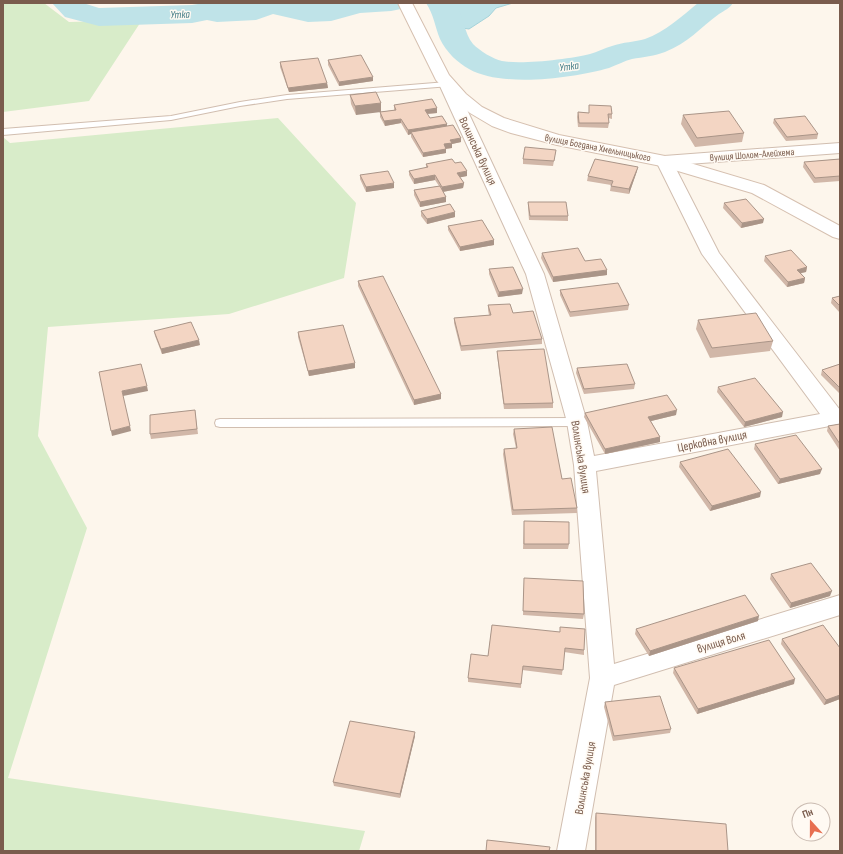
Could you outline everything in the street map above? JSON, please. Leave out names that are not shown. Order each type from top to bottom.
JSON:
[{"type":"main road","name":"вулиця Богдана Хмельницького","points":[[406,7],[447,84],[476,110],[498,122],[557,140],[664,160],[758,189],[840,233]]},
{"type":"street","name":"Волинська вулиця","points":[[447,84],[534,274],[577,422],[585,465],[603,678],[571,851]]},
{"type":"street","name":"вулиця Шолом-Алейхема","points":[[664,160],[840,148]]},
{"type":"street","points":[[664,160],[711,254],[837,417]]},
{"type":"street","name":"Церковна вулиця","points":[[585,465],[837,417]]},
{"type":"street","name":"вулиця Воля","points":[[603,678],[840,606]]},
{"type":"lane","points":[[3,132],[171,118],[240,104],[287,97],[447,84]]},
{"type":"lane","points":[[220,423],[577,422]]},
{"type":"green space","points":[[3,3],[44,3],[69,22],[142,20],[89,101],[3,112]]},
{"type":"green space","points":[[278,118],[356,203],[344,278],[229,314],[48,327],[38,436],[87,528],[8,778],[365,831],[359,851],[3,851],[3,137],[10,143]]},
{"type":"water","points":[[429,3],[513,3],[496,8],[489,16],[469,29],[440,25]]},
{"type":"building","points":[[361,55],[373,77],[339,82],[328,60]]},
{"type":"building","points":[[318,58],[327,83],[288,88],[280,62]]},
{"type":"building","points":[[376,92],[381,103],[355,106],[350,95]]},
{"type":"building","points":[[432,99],[437,108],[425,110],[430,118],[442,116],[447,124],[408,130],[401,119],[384,121],[380,112],[396,110],[394,105]]},
{"type":"building","points":[[589,105],[611,106],[612,114],[608,114],[609,123],[579,123],[578,112],[589,113]]},
{"type":"building","points":[[729,111],[744,133],[697,138],[683,115]]},
{"type":"building","points":[[805,116],[818,134],[787,137],[774,119]]},
{"type":"building","points":[[453,125],[461,138],[450,140],[452,143],[444,144],[446,149],[423,153],[411,132]]},
{"type":"building","points":[[525,147],[556,150],[554,161],[523,159]]},
{"type":"building","points":[[452,159],[455,163],[461,162],[467,171],[457,173],[464,183],[442,187],[435,175],[414,179],[409,171],[428,167],[426,164]]},
{"type":"building","points":[[595,159],[638,167],[629,189],[611,186],[613,181],[588,176]]},
{"type":"building","points":[[840,159],[840,176],[815,178],[804,162]]},
{"type":"building","points":[[388,171],[394,183],[366,187],[360,175]]},
{"type":"building","points":[[440,186],[446,197],[420,202],[414,190]]},
{"type":"building","points":[[746,199],[764,219],[742,223],[724,203]]},
{"type":"building","points":[[528,202],[566,202],[568,216],[530,216]]},
{"type":"building","points":[[450,204],[455,212],[427,219],[421,211]]},
{"type":"building","points":[[482,220],[494,240],[460,247],[448,226]]},
{"type":"building","points":[[578,248],[585,261],[601,259],[607,270],[553,277],[542,253]]},
{"type":"building","points":[[791,250],[807,267],[797,270],[805,278],[788,282],[765,256]]},
{"type":"building","points":[[513,267],[523,289],[499,292],[489,269]]},
{"type":"building","points":[[383,276],[441,394],[414,400],[358,281]]},
{"type":"building","points":[[618,283],[629,305],[570,312],[560,290]]},
{"type":"building","points":[[840,296],[840,306],[832,298]]},
{"type":"building","points":[[510,304],[513,313],[533,311],[542,339],[461,346],[454,318],[491,315],[488,305]]},
{"type":"building","points":[[756,313],[773,341],[712,348],[698,320]]},
{"type":"building","points":[[191,322],[199,340],[161,349],[154,331]]},
{"type":"building","points":[[343,325],[355,363],[308,371],[298,332]]},
{"type":"building","points":[[544,349],[553,403],[504,404],[497,351]]},
{"type":"building","points":[[141,364],[147,386],[122,391],[130,426],[111,431],[99,372]]},
{"type":"building","points":[[627,364],[635,384],[584,389],[577,368]]},
{"type":"building","points":[[840,364],[840,388],[822,370]]},
{"type":"building","points":[[755,378],[783,412],[745,422],[718,387]]},
{"type":"building","points":[[667,395],[677,410],[648,417],[660,437],[605,449],[585,413]]},
{"type":"building","points":[[195,410],[197,429],[150,434],[150,415]]},
{"type":"building","points":[[840,424],[840,444],[828,426]]},
{"type":"building","points":[[552,427],[562,479],[571,478],[577,508],[513,510],[504,449],[517,448],[514,429]]},
{"type":"building","points":[[796,435],[822,469],[780,479],[755,444]]},
{"type":"building","points":[[728,449],[761,492],[712,506],[680,462]]},
{"type":"building","points":[[524,521],[569,522],[569,544],[524,544]]},
{"type":"building","points":[[811,563],[832,591],[791,603],[771,574]]},
{"type":"building","points":[[524,578],[583,581],[584,614],[523,611]]},
{"type":"building","points":[[745,595],[759,616],[650,651],[636,629]]},
{"type":"building","points":[[492,625],[560,632],[560,627],[585,629],[584,650],[565,648],[563,670],[523,666],[521,684],[468,678],[471,654],[488,656]]},
{"type":"building","points":[[823,625],[840,648],[840,695],[826,700],[782,639]]},
{"type":"building","points":[[769,640],[795,679],[698,709],[674,668]]},
{"type":"building","points":[[660,696],[671,729],[614,736],[605,702]]},
{"type":"building","points":[[350,721],[415,732],[400,794],[333,782]]},
{"type":"building","points":[[596,813],[726,824],[728,851],[596,851]]},
{"type":"building","points":[[487,840],[550,847],[549,851],[486,851]]},
{"type":"waterway","name":"Утка","points":[[66,3],[75,11],[99,17],[192,14],[207,11],[217,13],[256,11],[269,5],[281,6],[308,13],[331,12],[360,5],[391,3]]},
{"type":"waterway","name":"Утка","points":[[440,3],[446,11],[455,40],[463,51],[480,63],[496,70],[522,71],[577,66],[600,61],[623,52],[654,46],[682,31],[710,7],[719,3]]}]
